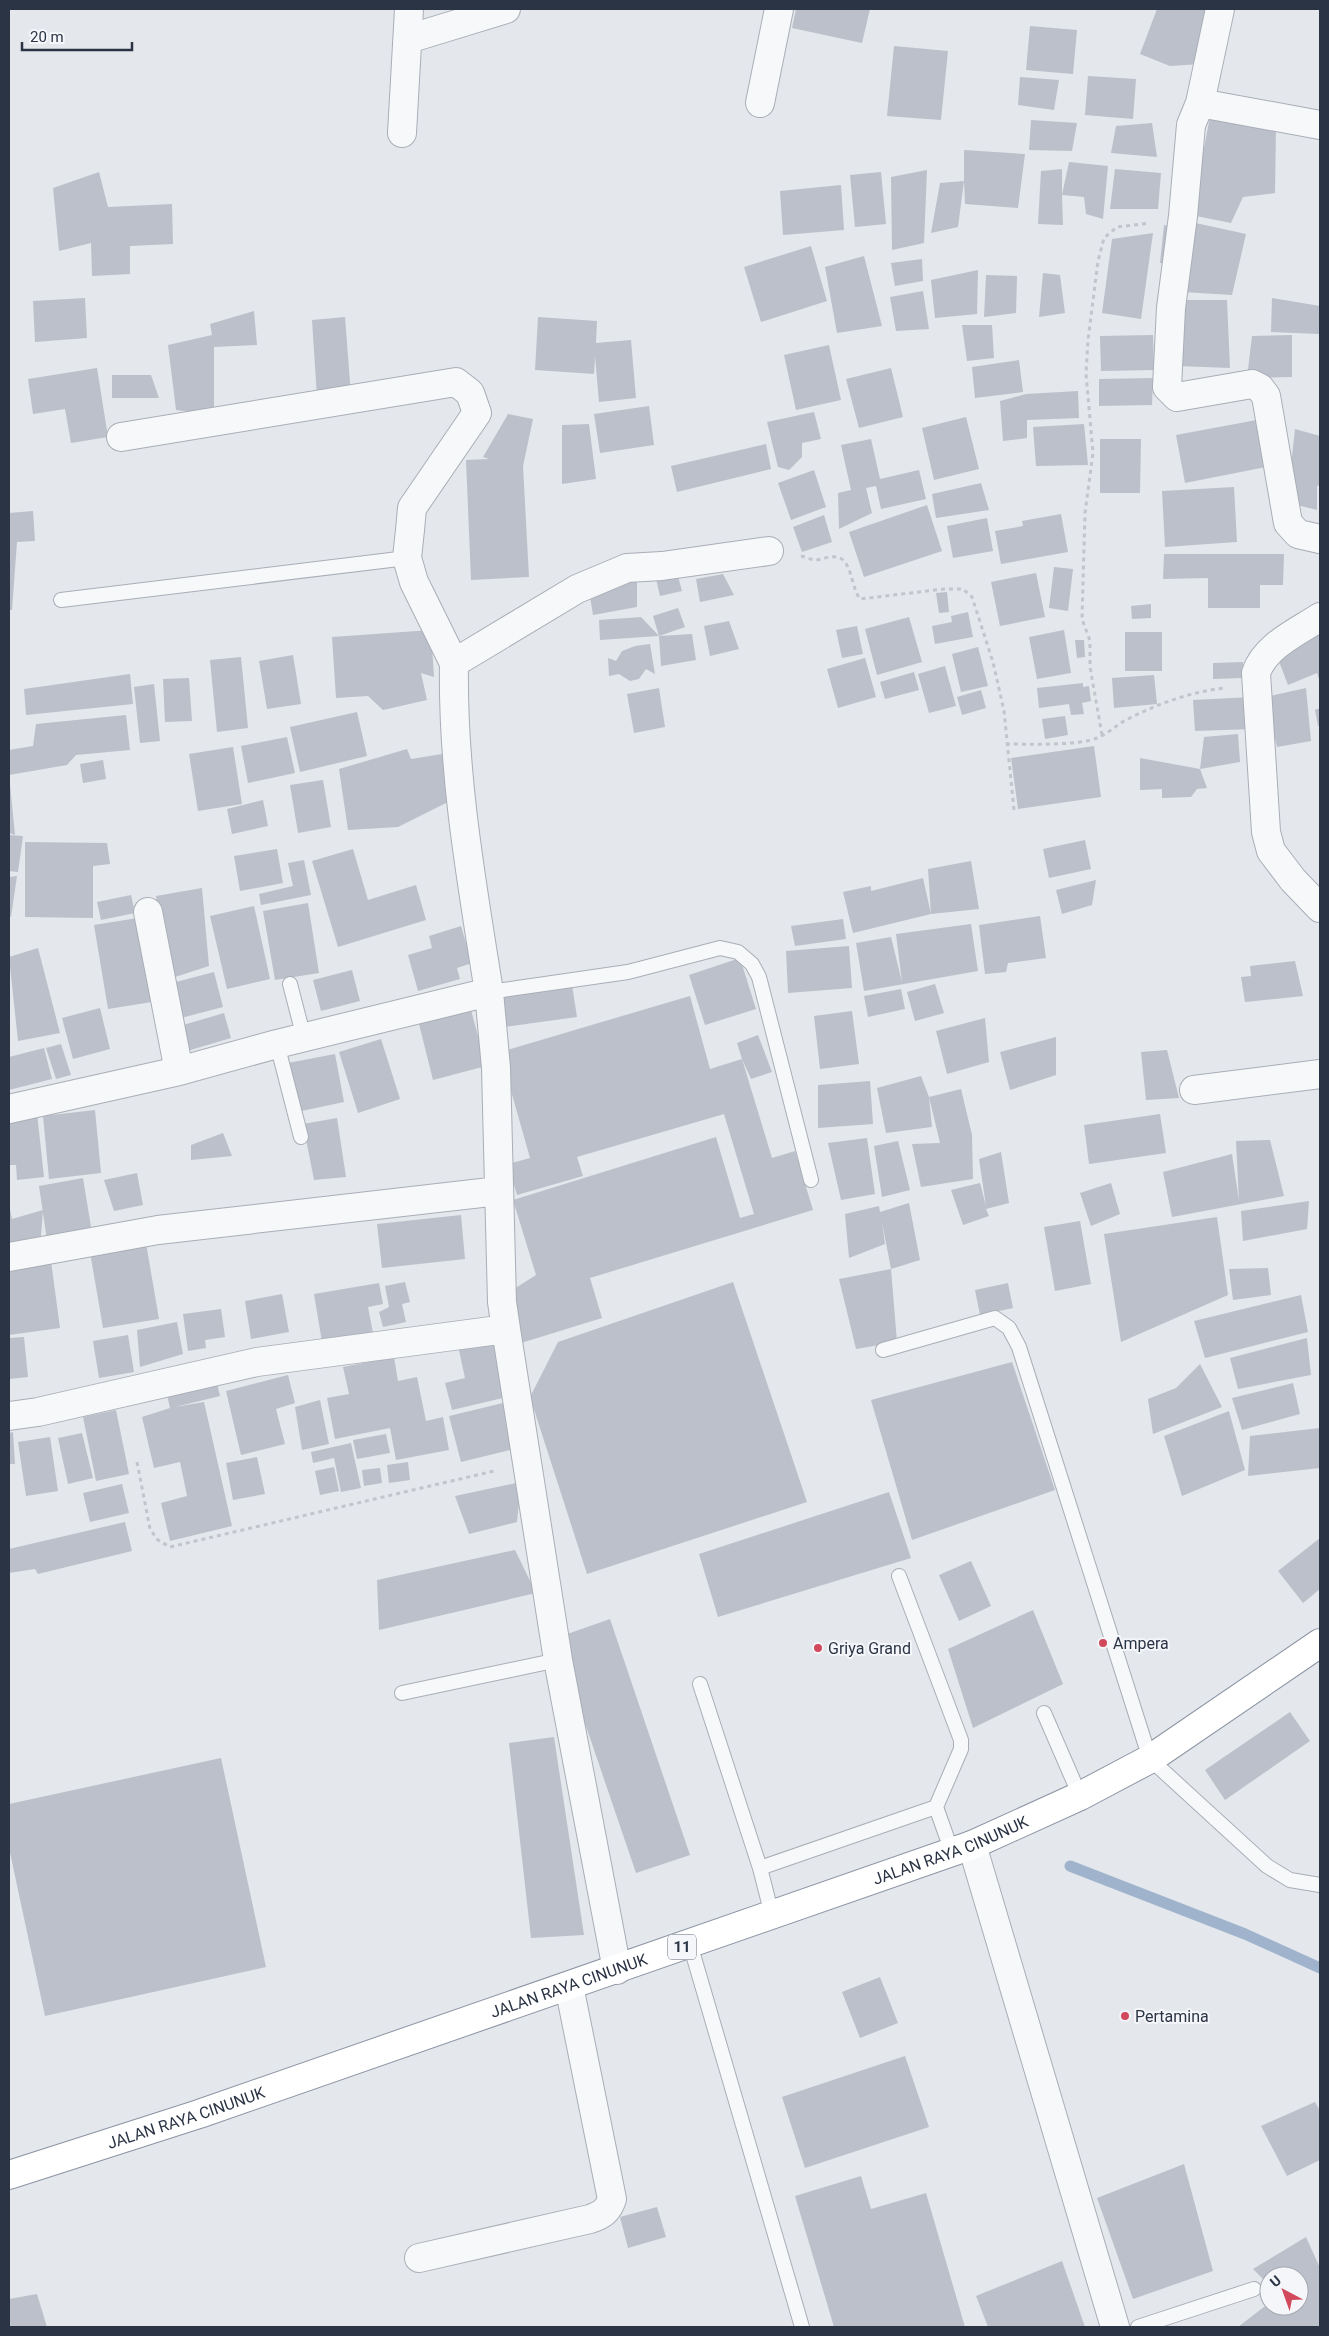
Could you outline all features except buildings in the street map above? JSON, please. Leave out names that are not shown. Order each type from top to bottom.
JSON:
[{"type":"highway","name":"JALAN RAYA CINUNUK","points":[[9,2173],[199,2114],[962,1849],[1080,1796],[1150,1759],[1320,1645]]},
{"type":"street","points":[[402,133],[409,9]]},
{"type":"street","points":[[408,39],[506,9]]},
{"type":"street","points":[[760,103],[779,9]]},
{"type":"street","points":[[1220,9],[1200,103],[1191,125],[1183,216],[1171,308],[1167,387],[1177,397],[1252,384],[1260,388],[1266,396],[1288,523],[1298,534],[1320,539]]},
{"type":"street","points":[[1200,103],[1320,125]]},
{"type":"street","points":[[121,438],[456,382],[470,393],[477,413],[412,508],[407,558],[414,582],[454,663],[453,711],[470,882],[489,992],[496,1068],[502,1302],[528,1464],[535,1524],[558,1660],[617,1970]]},
{"type":"street","points":[[454,663],[578,589],[626,568],[662,566],[769,551]]},
{"type":"street","points":[[1320,617],[1268,652],[1260,661],[1256,673],[1266,832],[1271,851],[1292,880],[1320,908]]},
{"type":"street","points":[[148,912],[178,1071]]},
{"type":"street","points":[[9,1109],[178,1071],[277,1044],[489,992]]},
{"type":"street","points":[[1194,1090],[1320,1074]]},
{"type":"street","points":[[9,1257],[158,1230],[499,1191]]},
{"type":"street","points":[[9,1416],[38,1412],[257,1362],[506,1329]]},
{"type":"street","points":[[962,1849],[1115,2327]]},
{"type":"street","points":[[419,2258],[590,2219],[604,2213],[609,2208],[612,2199],[569,1986]]},
{"type":"lane","points":[[61,600],[407,558]]},
{"type":"lane","points":[[489,992],[628,972],[720,948],[738,952],[752,964],[759,978],[810,1180]]},
{"type":"lane","points":[[290,984],[304,1038]]},
{"type":"lane","points":[[277,1044],[301,1137]]},
{"type":"lane","points":[[883,1350],[995,1318],[1009,1328],[1018,1347],[1150,1759],[1267,1866],[1290,1880],[1320,1885]]},
{"type":"lane","points":[[760,1868],[936,1806],[961,1749],[961,1740],[899,1576]]},
{"type":"lane","points":[[402,1692],[558,1660]]},
{"type":"lane","points":[[700,1684],[760,1868],[772,1915]]},
{"type":"lane","points":[[1044,1713],[1080,1796]]},
{"type":"lane","points":[[936,1806],[962,1849]]},
{"type":"lane","points":[[690,1944],[802,2327]]},
{"type":"lane","points":[[1138,2327],[1254,2289]]},
{"type":"path","points":[[1102,735],[1090,667],[1090,641],[1082,619],[1081,589],[1085,513],[1093,453],[1086,374],[1098,261],[1104,238],[1117,227],[1151,222],[1165,216],[1183,216]]},
{"type":"path","points":[[769,551],[790,552],[815,560],[836,556],[842,559],[847,563],[855,593],[860,599],[944,589],[968,592],[972,597],[993,662],[1004,710],[1014,810]]},
{"type":"path","points":[[1006,744],[1059,743],[1096,738],[1127,720],[1192,692],[1257,685]]},
{"type":"path","points":[[137,1462],[150,1529],[158,1540],[170,1547],[528,1464]]},
{"type":"waterway","points":[[1070,1866],[1245,1934],[1320,1968]]},
{"type":"place","name":"Ampera","points":[[1103,1643]]},
{"type":"place","name":"Griya Grand","points":[[818,1648]]},
{"type":"place","name":"Pertamina","points":[[1125,2016]]}]
